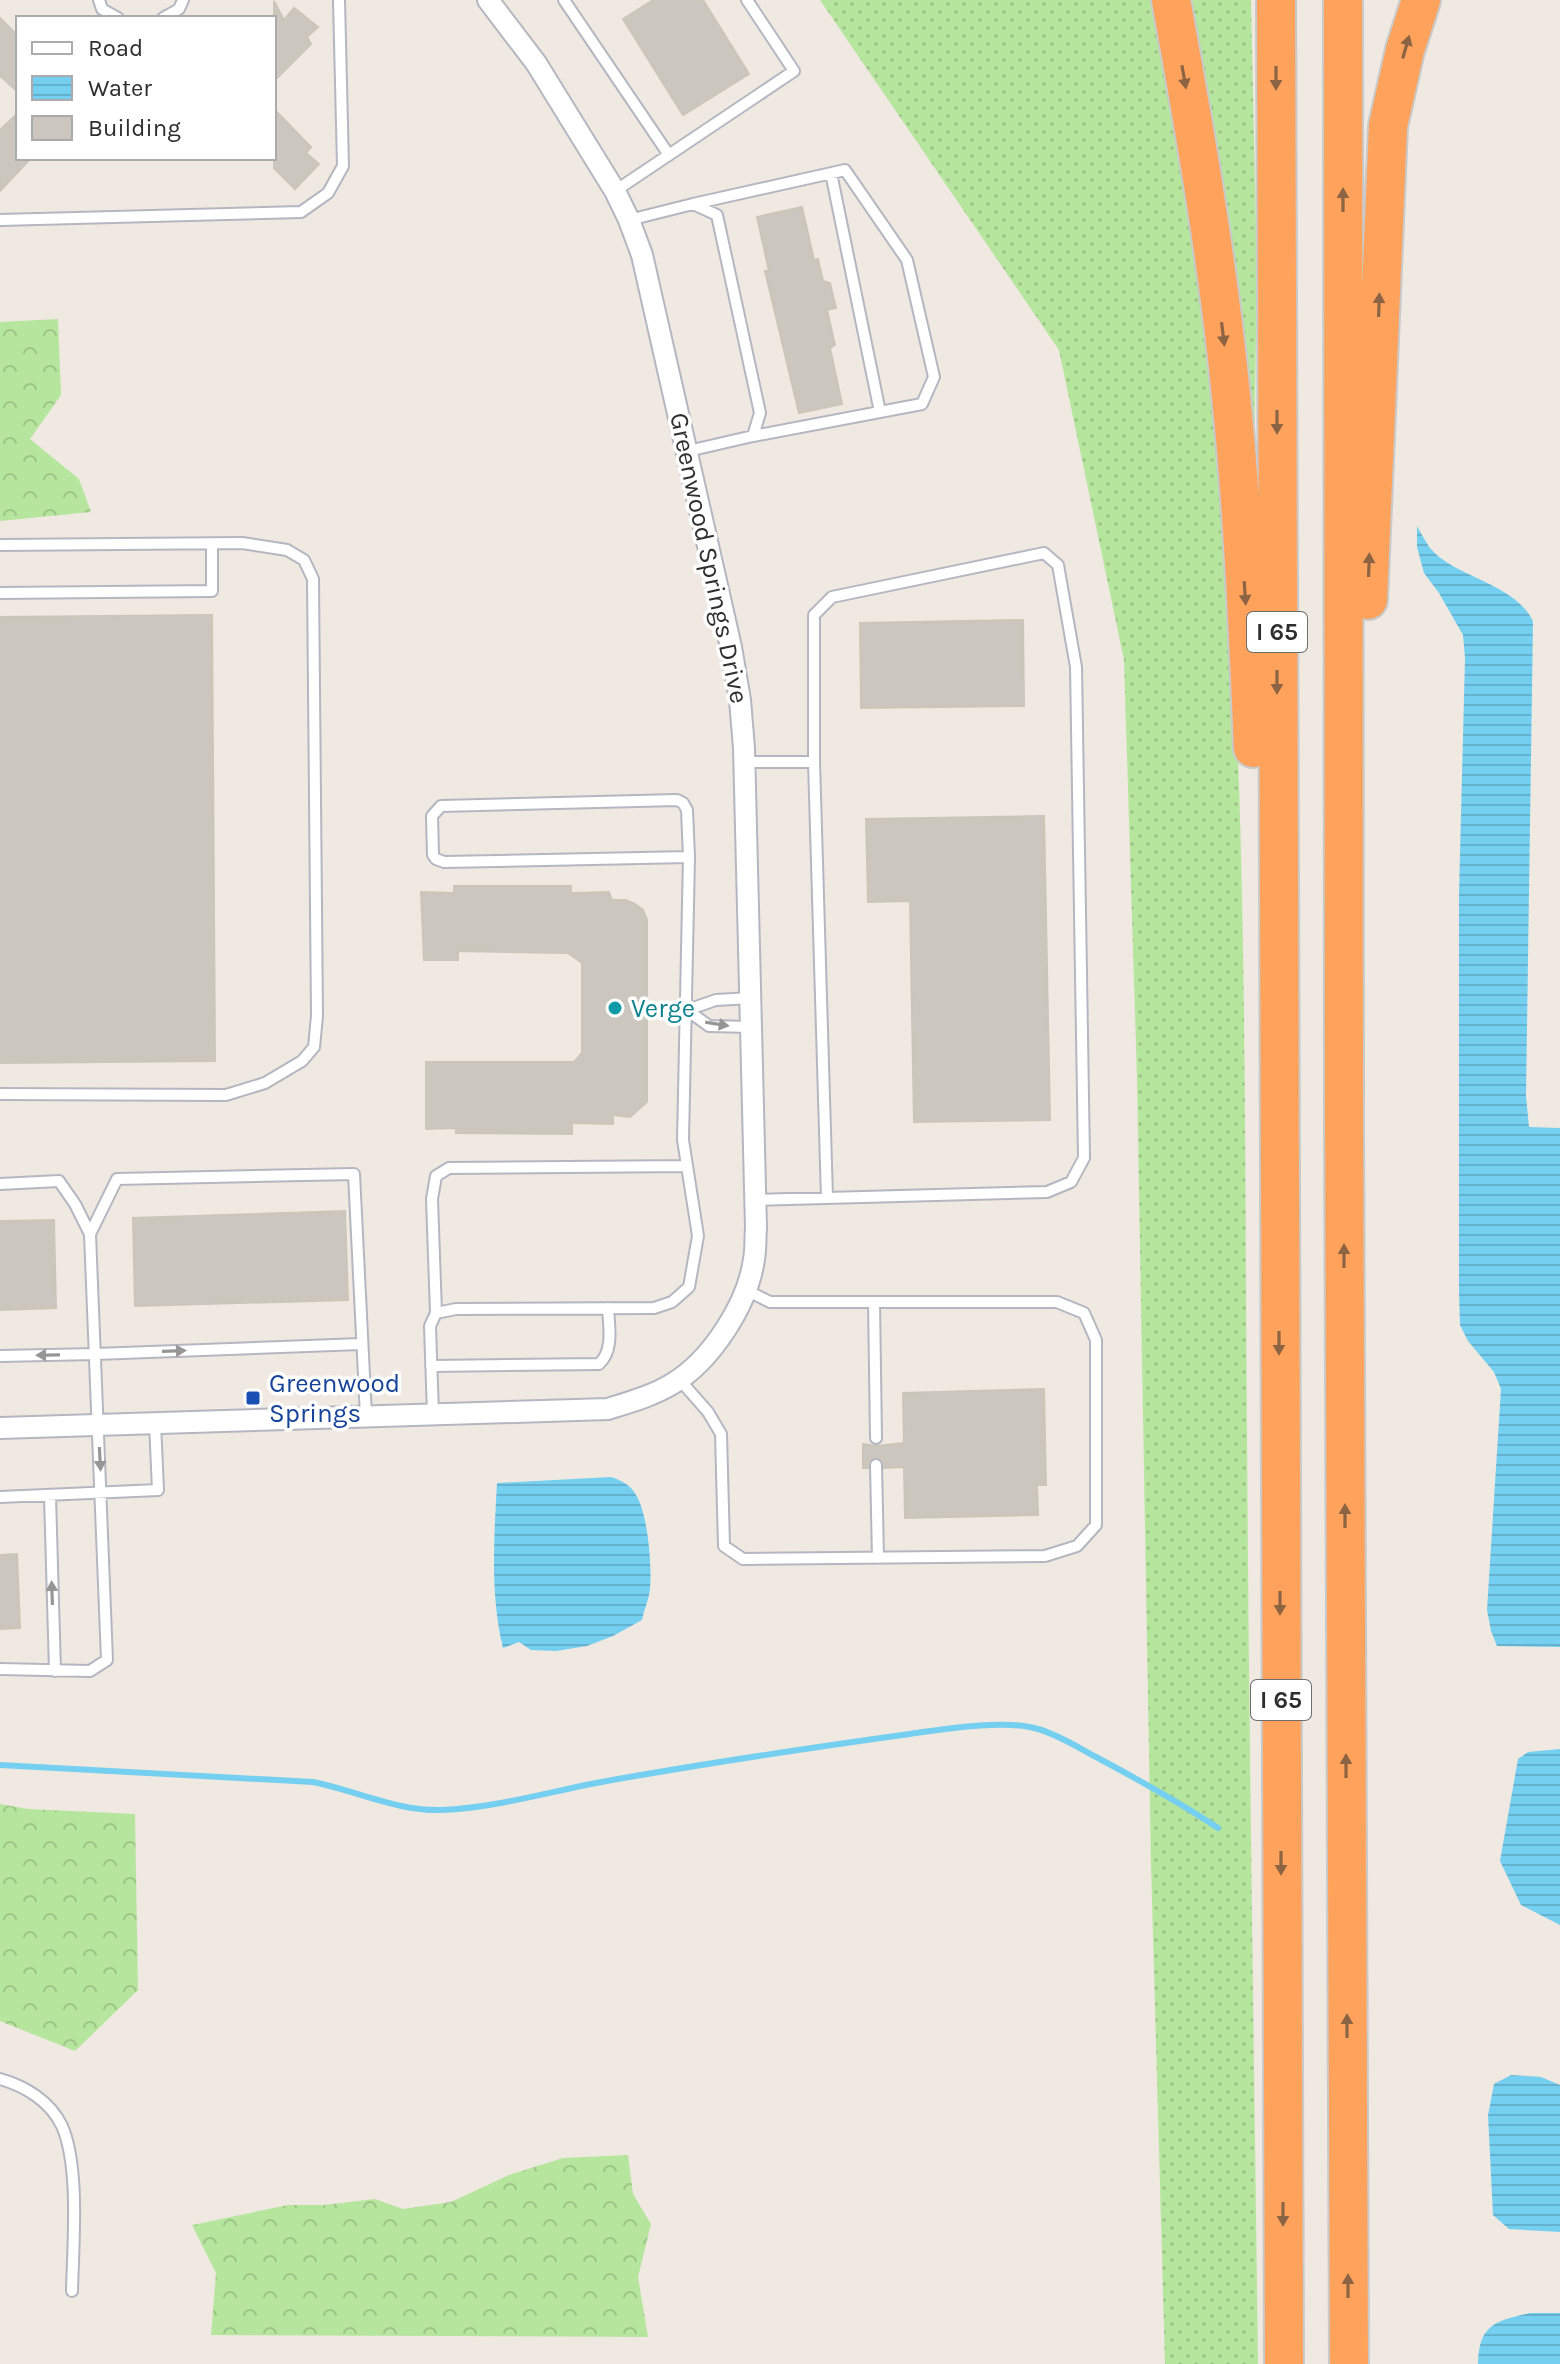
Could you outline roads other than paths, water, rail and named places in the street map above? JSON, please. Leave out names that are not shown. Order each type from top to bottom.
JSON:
[{"type":"highway","points":[[1171,0],[1203,180],[1231,396],[1248,625],[1279,1265]]},
{"type":"highway","name":"I 65","points":[[1276,0],[1284,2364]]},
{"type":"highway","name":"I 65","points":[[1343,0],[1349,2364]]},
{"type":"highway","points":[[1344,1118],[1388,126],[1405,50],[1421,0]]},
{"type":"street","name":"Greenwood Springs Drive","points":[[0,1428],[608,1409],[642,1398],[679,1379],[715,1347],[746,1290],[754,1261],[752,1027],[744,762],[740,700],[731,647],[642,255],[629,220],[615,191],[536,63],[488,0]]},
{"type":"lane","points":[[99,0],[102,9],[114,16]]},
{"type":"lane","points":[[167,16],[179,9],[183,0]]},
{"type":"lane","points":[[0,220],[301,212],[328,193],[343,166],[339,0]]},
{"type":"lane","points":[[564,0],[669,155]]},
{"type":"lane","points":[[615,191],[794,71],[747,0]]},
{"type":"lane","points":[[629,220],[845,170],[907,260],[934,377],[922,404],[688,451]]},
{"type":"lane","points":[[831,173],[880,412]]},
{"type":"lane","points":[[693,204],[717,215],[760,413],[753,436]]},
{"type":"lane","points":[[0,545],[242,543],[287,550],[304,560],[313,579],[317,1016],[314,1047],[302,1061],[265,1083],[226,1095],[0,1094]]},
{"type":"lane","points":[[0,593],[212,591],[212,544]]},
{"type":"lane","points":[[755,1200],[1047,1192],[1071,1182],[1084,1158],[1076,667],[1058,565],[1044,553],[832,597],[814,615],[814,762],[827,1198]]},
{"type":"lane","points":[[744,762],[814,762]]},
{"type":"lane","points":[[436,1313],[456,1309],[654,1308],[672,1302],[689,1287],[698,1236],[683,1140],[689,857],[687,810],[683,803],[677,800],[441,806],[432,816],[433,855],[444,862],[689,857]]},
{"type":"lane","points":[[687,1010],[716,1000],[751,998]]},
{"type":"lane","points":[[687,1010],[709,1026],[752,1027]]},
{"type":"lane","points":[[433,1414],[430,1326],[436,1313],[432,1199],[436,1176],[449,1168],[687,1166]]},
{"type":"lane","points":[[90,1234],[117,1179],[354,1174],[366,1416]]},
{"type":"lane","points":[[0,1184],[59,1181],[90,1234],[107,1660],[90,1671],[0,1669]]},
{"type":"lane","points":[[679,1379],[708,1412],[721,1434],[724,1546],[743,1559],[1045,1556],[1077,1546],[1096,1525],[1096,1340],[1084,1313],[1057,1302],[770,1302],[746,1290]]},
{"type":"lane","points":[[874,1302],[876,1438]]},
{"type":"lane","points":[[431,1366],[599,1364],[604,1361],[609,1348],[608,1308]]},
{"type":"lane","points":[[0,1356],[361,1344]]},
{"type":"lane","points":[[0,1497],[158,1490],[155,1423]]},
{"type":"lane","points":[[876,1465],[878,1558]]},
{"type":"lane","points":[[50,1496],[55,1671]]},
{"type":"lane","points":[[0,2079],[15,2083],[37,2096],[53,2112],[62,2127],[71,2163],[74,2195],[72,2291]]},
{"type":"water","points":[[1417,526],[1430,548],[1441,558],[1512,597],[1533,621],[1526,1096],[1529,1127],[1560,1128],[1560,1647],[1497,1646],[1487,1610],[1501,1389],[1494,1372],[1468,1341],[1460,1325],[1459,1293],[1459,893],[1465,658],[1463,635],[1424,573],[1417,547]]},
{"type":"water","points":[[611,1477],[631,1488],[644,1514],[650,1579],[642,1620],[587,1646],[556,1651],[531,1650],[519,1642],[503,1648],[495,1587],[497,1483]]},
{"type":"water","points":[[1560,1749],[1560,1925],[1521,1905],[1500,1861],[1518,1759],[1528,1752]]},
{"type":"water","points":[[1511,2075],[1541,2077],[1560,2085],[1560,2232],[1509,2229],[1493,2215],[1488,2115],[1494,2084]]},
{"type":"water","points":[[1530,2313],[1560,2313],[1560,2364],[1478,2364],[1482,2340],[1491,2326]]},
{"type":"waterway","points":[[0,1765],[313,1782],[410,1808],[442,1810],[500,1803],[596,1783],[783,1752],[948,1729],[1006,1725],[1038,1729],[1061,1738],[1218,1828]]},
{"type":"place","name":"Verge","points":[[615,1008]]},
{"type":"place","name":"Greenwood Springs","points":[[253,1398]]}]
